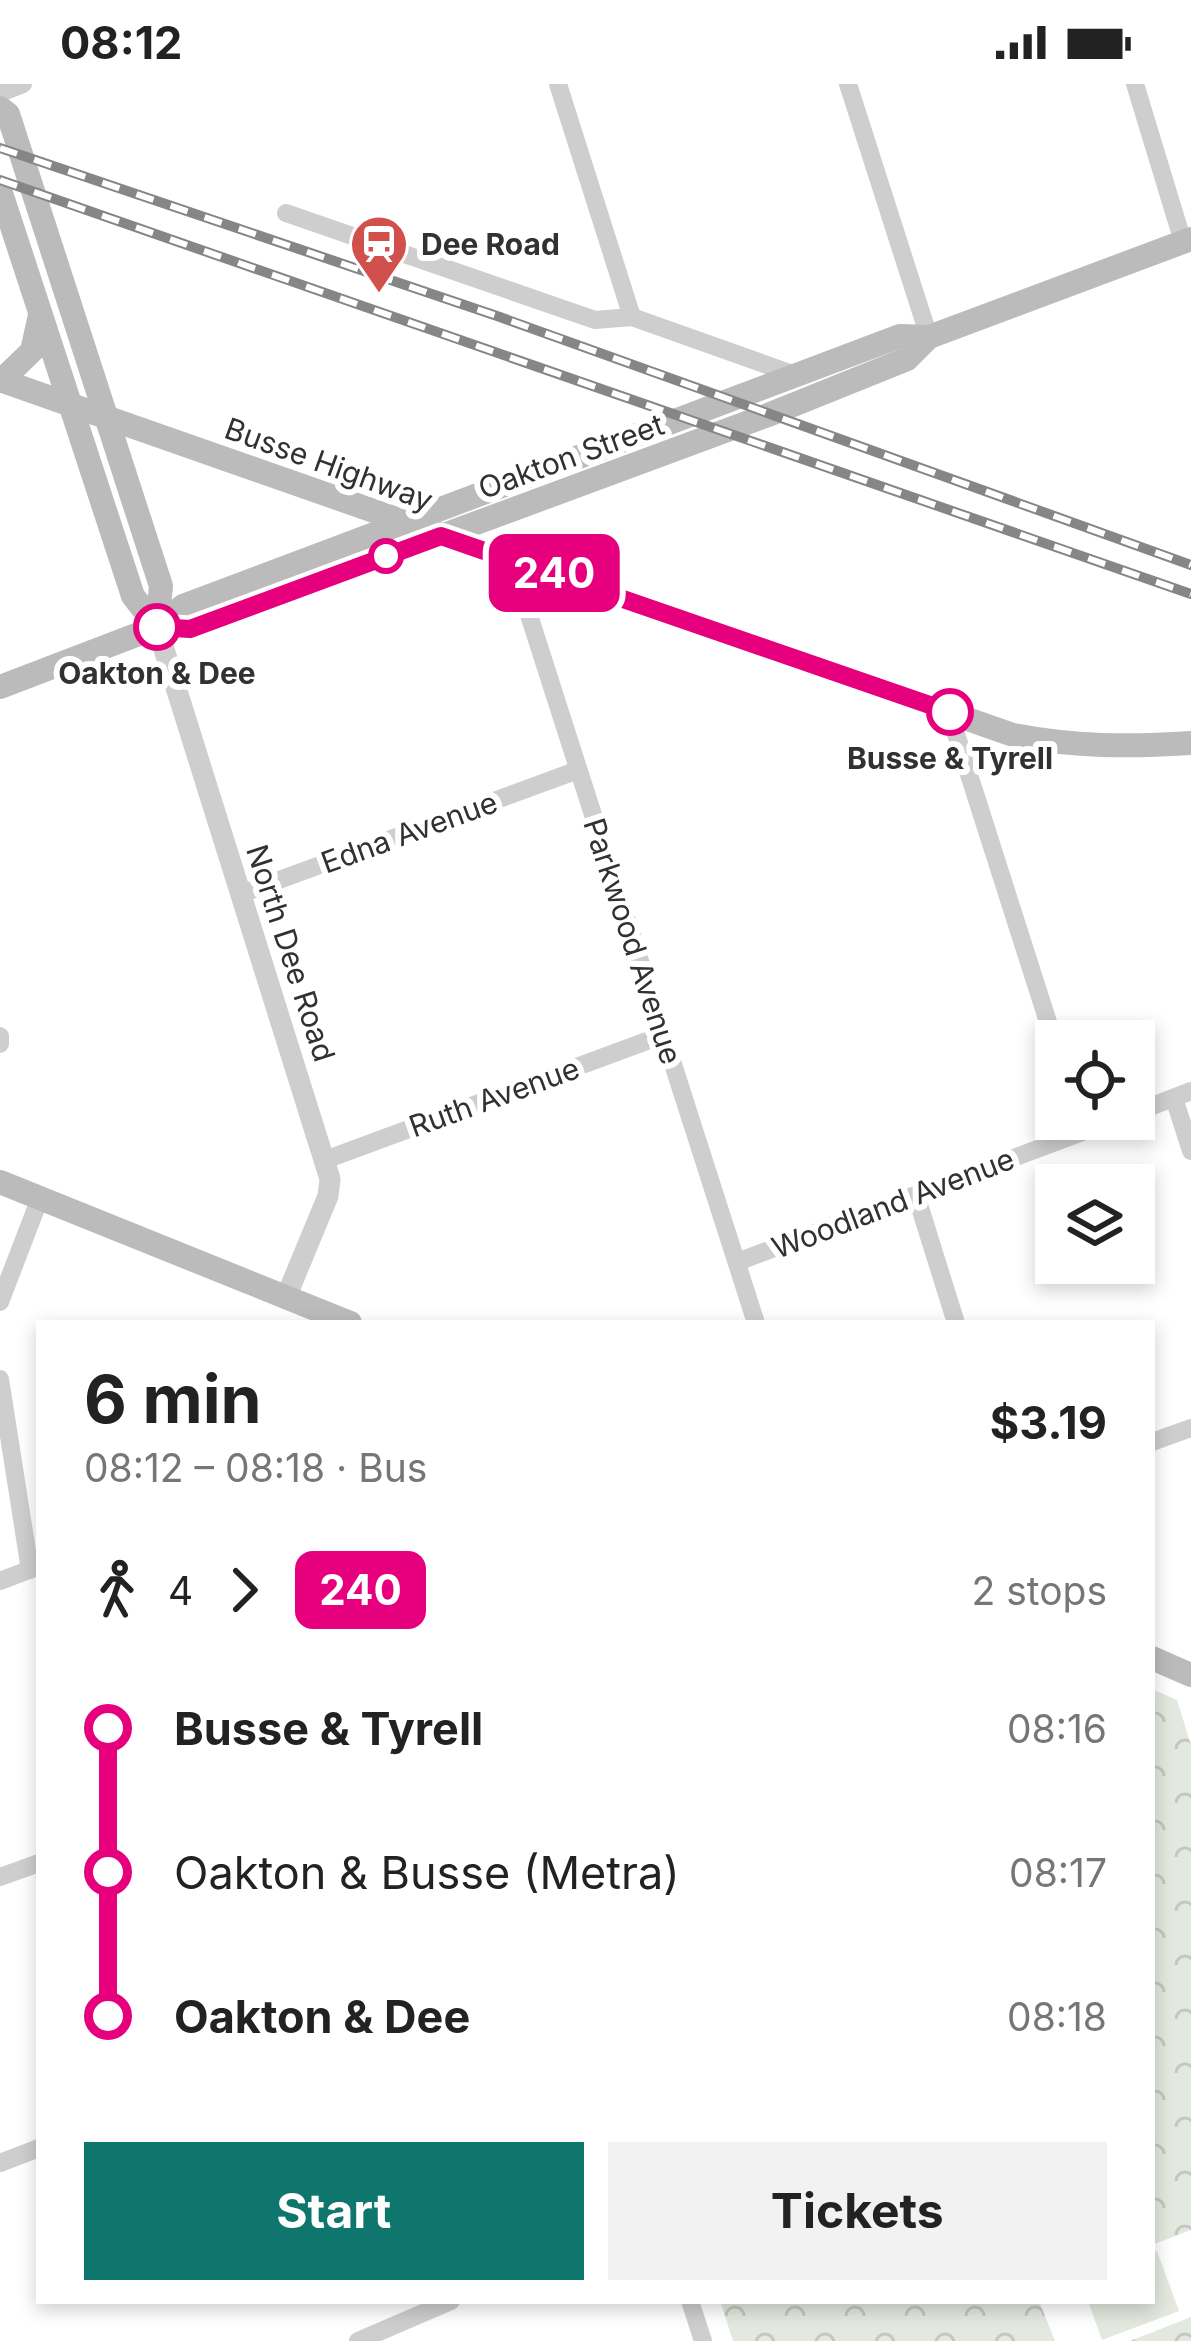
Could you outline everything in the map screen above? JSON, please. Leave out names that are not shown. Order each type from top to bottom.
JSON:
[{"type":"main road","name":"North Dee Road","points":[[0,108],[8,114],[160,586],[157,627]]},
{"type":"main road","name":"North Dee Road","points":[[0,190],[133,596],[157,627]]},
{"type":"main road","name":"Oakton Street","points":[[157,627],[190,629],[441,536],[848,383],[907,358],[928,338],[1187,240]]},
{"type":"main road","points":[[1,381],[32,351],[40,313]]},
{"type":"main road","name":"Oakton Street","points":[[0,687],[157,627],[183,606],[900,336],[928,338]]},
{"type":"main road","name":"Busse Highway","points":[[1,381],[1013,735],[1067,745],[1126,748],[1191,743]]},
{"type":"main road","points":[[0,1183],[343,1320]]},
{"type":"main road","points":[[1155,1659],[1191,1675]]},
{"type":"street","points":[[0,93],[23,84]]},
{"type":"street","points":[[558,84],[632,317]]},
{"type":"street","points":[[848,84],[928,338]]},
{"type":"street","points":[[1135,84],[1187,240]]},
{"type":"street","points":[[286,213],[595,320],[632,317],[798,376]]},
{"type":"street","name":"Parkwood Avenue","points":[[511,559],[755,1320]]},
{"type":"street","name":"North Dee Road","points":[[157,627],[330,1179],[328,1196],[286,1295]]},
{"type":"street","points":[[950,712],[1047,1020]]},
{"type":"street","name":"Edna Avenue","points":[[241,894],[578,770]]},
{"type":"street","name":"Ruth Avenue","points":[[325,1160],[663,1035]]},
{"type":"street","points":[[1182,1094],[1191,1150]]},
{"type":"street","name":"Woodland Avenue","points":[[737,1262],[1046,1140]]},
{"type":"street","points":[[916,1195],[955,1320]]},
{"type":"street","points":[[0,1301],[40,1198]]},
{"type":"street","points":[[0,1379],[35,1568],[0,1581]]},
{"type":"street","points":[[1155,1441],[1191,1428]]},
{"type":"street","points":[[0,1877],[36,1864]]},
{"type":"street","points":[[0,2163],[36,2149]]},
{"type":"street","points":[[358,2341],[444,2304]]},
{"type":"street","points":[[691,2304],[703,2341]]},
{"type":"green space","points":[[1155,1690],[1177,1700],[1191,1745],[1191,2230],[1155,2244]]},
{"type":"green space","points":[[1155,2252],[1179,2311],[1102,2340],[1089,2304],[1155,2304]]},
{"type":"green space","points":[[721,2304],[1040,2304],[1055,2341],[733,2341]]},
{"type":"green space","points":[[1191,2317],[1191,2341],[1130,2341]]},
{"type":"railway","points":[[0,148],[497,316],[1191,565]]},
{"type":"railway","points":[[0,180],[1191,594]]},
{"type":"bus line","name":"240","points":[[157,627],[190,629],[441,536],[950,712]]},
{"type":"place","name":"Dee Road","points":[[379,295]]},
{"type":"place","name":"Oakton & Dee","points":[[157,627]]},
{"type":"place","name":"Busse & Tyrell","points":[[950,712]]}]
